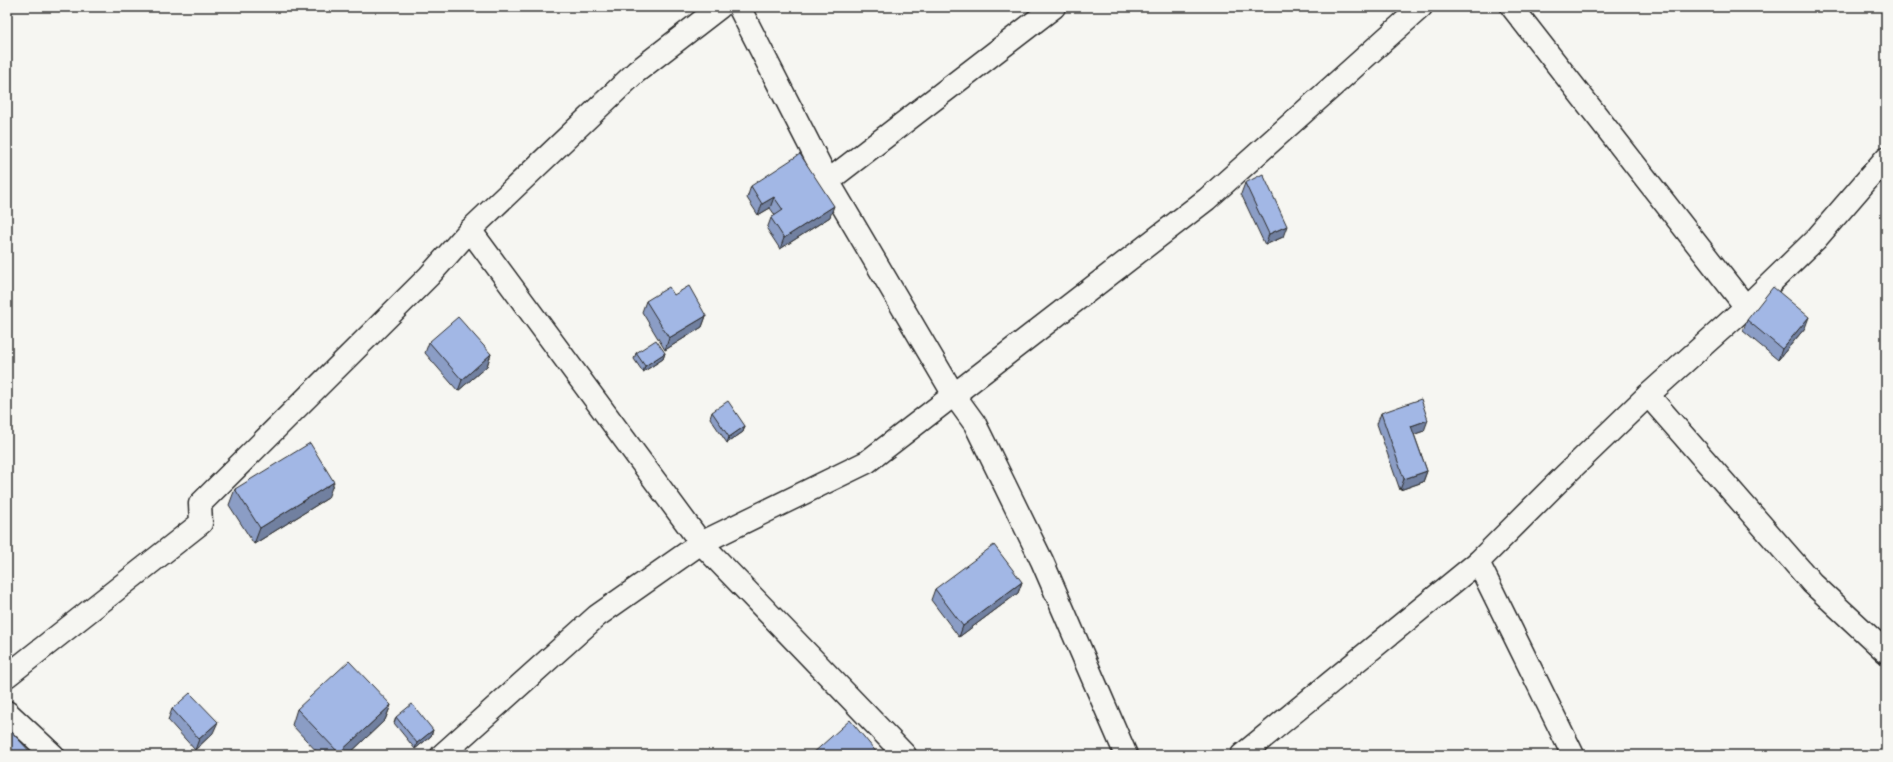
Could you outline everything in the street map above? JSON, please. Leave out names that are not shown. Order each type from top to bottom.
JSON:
[{"type":"street","points":[[7,676],[201,523],[200,504],[423,282],[470,230],[636,72],[720,7]]},
{"type":"street","points":[[739,7],[828,181],[954,395],[975,424],[1042,561],[1126,755]]},
{"type":"street","points":[[828,181],[1054,7]]},
{"type":"street","points":[[442,755],[597,616],[701,543],[867,462],[1207,199],[1421,7]]},
{"type":"street","points":[[1512,7],[1746,307]]},
{"type":"street","points":[[1242,755],[1478,562],[1648,395],[1746,307],[1816,239],[1886,158]]},
{"type":"street","points":[[470,230],[701,543],[905,755]]},
{"type":"street","points":[[1648,395],[1812,583],[1886,652]]},
{"type":"street","points":[[1478,562],[1573,755]]},
{"type":"street","points":[[7,712],[53,755]]},
{"type":"building","points":[[800,154],[834,206],[784,238],[771,218],[783,210],[774,197],[762,204],[751,186]]},
{"type":"building","points":[[1263,174],[1287,226],[1269,234],[1245,183]]},
{"type":"building","points":[[689,286],[706,316],[669,338],[646,301],[669,287],[674,295]]},
{"type":"building","points":[[1773,287],[1809,317],[1782,349],[1747,320]]},
{"type":"building","points":[[458,317],[491,354],[462,380],[429,342]]},
{"type":"building","points":[[656,340],[665,353],[645,366],[636,353]]},
{"type":"building","points":[[1421,399],[1428,420],[1411,426],[1427,471],[1404,479],[1381,413]]},
{"type":"building","points":[[728,401],[745,426],[729,437],[712,412]]},
{"type":"building","points":[[310,443],[334,482],[260,528],[235,489]]},
{"type":"building","points":[[994,545],[1022,582],[963,626],[935,589]]},
{"type":"building","points":[[349,661],[391,705],[339,753],[297,709]]},
{"type":"building","points":[[190,693],[218,722],[199,739],[172,709]]},
{"type":"building","points":[[412,704],[433,730],[417,743],[396,717]]},
{"type":"building","points":[[850,720],[878,754],[877,755],[811,755]]},
{"type":"building","points":[[7,727],[33,755],[7,755]]}]
